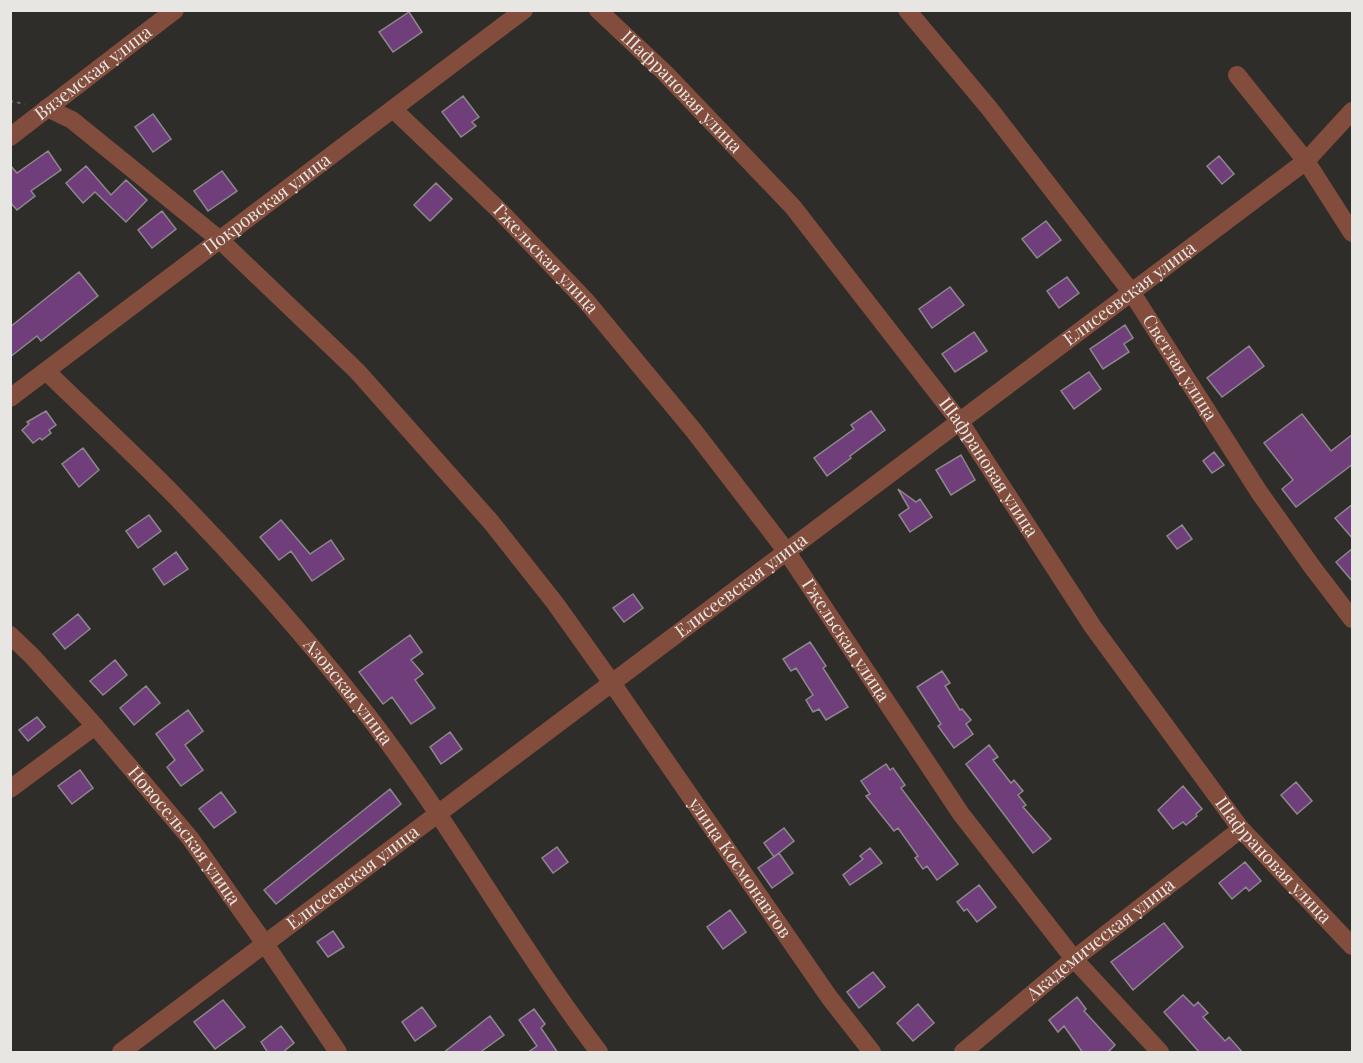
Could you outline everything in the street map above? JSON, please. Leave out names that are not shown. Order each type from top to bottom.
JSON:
[{"type":"street","name":"Вяземская улица","points":[[10,137],[175,10]]},
{"type":"street","name":"Покровская улица","points":[[10,398],[524,10]]},
{"type":"street","name":"Шафрановая улица","points":[[598,10],[664,72],[793,207],[960,422],[1093,627],[1241,829],[1353,946]]},
{"type":"street","name":"Светлая улица","points":[[907,10],[989,108],[1132,293],[1259,492],[1313,568],[1353,619]]},
{"type":"street","points":[[1237,75],[1306,161],[1353,233]]},
{"type":"street","name":"улица Космонавтов","points":[[47,108],[72,120],[220,240],[357,371],[491,522],[555,603],[829,997],[872,1053]]},
{"type":"street","name":"Гжельская улица","points":[[393,109],[499,210],[587,302],[694,431],[787,552],[961,814],[1074,959],[1160,1053]]},
{"type":"street","name":"Елисеевская улица","points":[[121,1053],[1306,161],[1353,111]]},
{"type":"street","name":"Азовская улица","points":[[46,371],[175,496],[258,583],[366,713],[438,814],[563,1005],[599,1053]]},
{"type":"street","name":"Новосельская улица","points":[[10,635],[95,726],[190,838],[266,944],[338,1053]]},
{"type":"street","points":[[10,789],[95,726]]},
{"type":"street","name":"Академическая улица","points":[[963,1053],[1074,959],[1241,829]]},
{"type":"building","points":[[409,12],[422,32],[393,52],[379,32]]},
{"type":"building","points":[[463,96],[479,117],[472,122],[476,126],[461,137],[442,112]]},
{"type":"building","points":[[153,114],[171,139],[153,152],[135,127]]},
{"type":"building","points":[[48,151],[61,170],[31,191],[35,196],[17,210],[10,202],[10,165],[17,173]]},
{"type":"building","points":[[1219,156],[1234,174],[1222,184],[1207,166]]},
{"type":"building","points":[[86,166],[111,195],[126,180],[147,200],[126,222],[95,192],[83,203],[66,183]]},
{"type":"building","points":[[222,171],[237,191],[208,211],[194,191]]},
{"type":"building","points":[[436,183],[452,199],[430,221],[414,205]]},
{"type":"building","points":[[162,211],[176,229],[152,248],[138,230]]},
{"type":"building","points":[[1046,221],[1061,240],[1037,258],[1022,239]]},
{"type":"building","points":[[79,272],[98,296],[41,341],[37,336],[10,357],[10,327]]},
{"type":"building","points":[[1067,277],[1079,293],[1059,308],[1047,291]]},
{"type":"building","points":[[950,287],[964,305],[932,328],[919,309]]},
{"type":"building","points":[[1125,325],[1133,338],[1124,344],[1129,352],[1103,369],[1090,349]]},
{"type":"building","points":[[974,332],[987,351],[955,372],[942,354]]},
{"type":"building","points":[[1249,346],[1264,366],[1222,397],[1207,378]]},
{"type":"building","points":[[1089,372],[1101,389],[1074,409],[1061,391]]},
{"type":"building","points":[[46,411],[56,425],[49,430],[51,433],[33,443],[22,430],[29,424],[27,422]]},
{"type":"building","points":[[871,411],[885,430],[827,476],[814,458],[854,429],[851,425]]},
{"type":"building","points":[[1302,414],[1331,451],[1353,434],[1353,464],[1296,507],[1282,489],[1293,480],[1264,443]]},
{"type":"building","points":[[83,448],[99,470],[79,487],[62,464]]},
{"type":"building","points":[[1214,452],[1224,465],[1212,473],[1203,461]]},
{"type":"building","points":[[961,455],[975,480],[951,495],[936,470]]},
{"type":"building","points":[[898,489],[916,502],[920,499],[932,517],[910,532],[899,515],[909,508]]},
{"type":"building","points":[[1353,504],[1353,539],[1335,518]]},
{"type":"building","points":[[149,515],[161,531],[138,548],[126,531]]},
{"type":"building","points":[[281,520],[310,554],[331,540],[344,559],[312,581],[291,551],[279,560],[260,537]]},
{"type":"building","points":[[1182,525],[1192,539],[1177,549],[1167,536]]},
{"type":"building","points":[[1353,548],[1353,582],[1336,562]]},
{"type":"building","points":[[176,552],[188,569],[164,585],[153,569]]},
{"type":"building","points":[[633,594],[643,608],[624,622],[613,608]]},
{"type":"building","points":[[78,614],[90,629],[65,649],[53,634]]},
{"type":"building","points":[[410,635],[422,652],[411,660],[423,674],[415,680],[435,708],[411,724],[392,697],[383,704],[359,672]]},
{"type":"building","points":[[810,642],[826,666],[823,668],[848,707],[826,720],[819,709],[813,712],[806,700],[813,695],[796,668],[791,671],[783,659]]},
{"type":"building","points":[[115,660],[127,675],[103,695],[90,681]]},
{"type":"building","points":[[942,671],[950,683],[945,686],[960,710],[962,709],[971,720],[966,724],[973,734],[954,748],[938,726],[941,724],[917,687]]},
{"type":"building","points":[[146,686],[160,703],[134,725],[120,708]]},
{"type":"building","points":[[188,710],[203,731],[185,745],[203,770],[181,786],[167,767],[175,760],[156,734]]},
{"type":"building","points":[[37,717],[45,727],[28,741],[19,730]]},
{"type":"building","points":[[450,732],[462,749],[441,764],[430,747]]},
{"type":"building","points":[[989,745],[998,757],[993,760],[1011,783],[1014,780],[1023,791],[1018,795],[1026,805],[1023,807],[1051,839],[1033,853],[966,764]]},
{"type":"building","points":[[886,764],[890,770],[893,768],[905,785],[901,788],[958,864],[937,880],[927,866],[923,869],[915,858],[918,856],[898,828],[894,831],[866,796],[870,794],[861,781]]},
{"type":"building","points":[[80,770],[93,788],[72,804],[58,786]]},
{"type":"building","points":[[1296,782],[1312,801],[1297,814],[1281,795]]},
{"type":"building","points":[[1183,786],[1202,809],[1186,825],[1183,822],[1173,829],[1158,810]]},
{"type":"building","points":[[390,789],[401,804],[276,904],[264,890]]},
{"type":"building","points":[[221,792],[236,812],[214,828],[199,809]]},
{"type":"building","points":[[784,828],[794,841],[774,857],[764,843]]},
{"type":"building","points":[[557,847],[568,862],[553,873],[542,858]]},
{"type":"building","points":[[870,848],[882,863],[850,885],[843,875],[863,859],[860,856]]},
{"type":"building","points":[[779,853],[793,873],[772,888],[758,868]]},
{"type":"building","points":[[1245,862],[1261,881],[1249,891],[1246,887],[1232,899],[1219,883]]},
{"type":"building","points":[[979,885],[996,907],[977,922],[967,909],[964,911],[957,902]]},
{"type":"building","points":[[730,910],[746,932],[723,949],[707,927]]},
{"type":"building","points":[[1164,923],[1183,947],[1133,990],[1111,962]]},
{"type":"building","points":[[333,931],[344,947],[328,957],[317,942]]},
{"type":"building","points":[[873,972],[885,987],[859,1008],[847,992]]},
{"type":"building","points":[[1183,995],[1194,1006],[1198,1002],[1208,1013],[1203,1017],[1225,1041],[1229,1037],[1243,1053],[1200,1053],[1164,1012]]},
{"type":"building","points":[[1077,997],[1086,1009],[1084,1011],[1115,1045],[1107,1053],[1083,1053],[1064,1026],[1058,1032],[1049,1020]]},
{"type":"building","points":[[223,1000],[245,1027],[215,1049],[194,1022]]},
{"type":"building","points":[[918,1004],[934,1023],[913,1041],[897,1023]]},
{"type":"building","points":[[422,1007],[436,1026],[415,1041],[402,1022]]},
{"type":"building","points":[[534,1009],[545,1024],[541,1028],[558,1053],[527,1053],[537,1046],[519,1020]]},
{"type":"building","points":[[490,1016],[504,1035],[479,1053],[443,1053]]},
{"type":"building","points":[[281,1026],[294,1043],[282,1053],[268,1053],[261,1042]]}]
